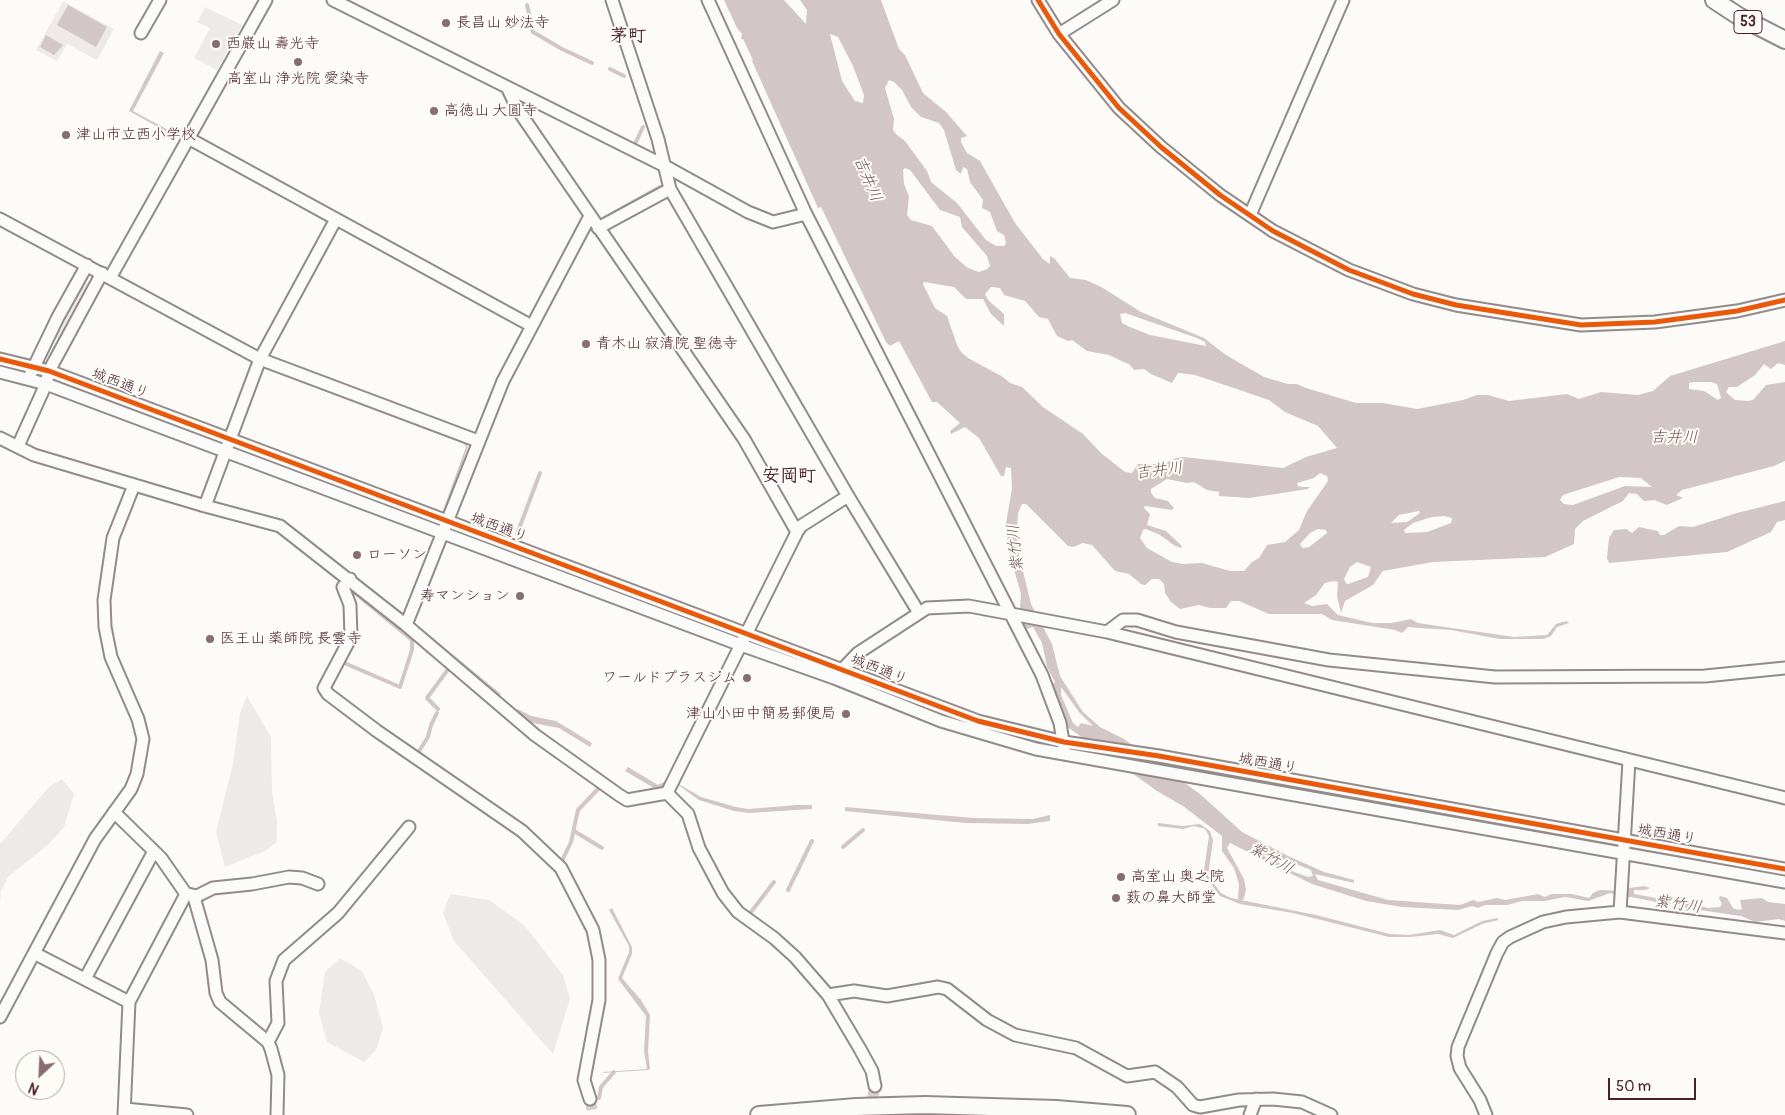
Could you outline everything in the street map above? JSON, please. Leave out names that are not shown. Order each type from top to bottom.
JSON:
[{"type":"highway","name":"53","points":[[1714,0],[1740,17],[1785,40]]},
{"type":"highway","points":[[759,1115],[856,1107],[925,1105],[1056,1109],[1127,1115]]},
{"type":"street","points":[[141,34],[160,0]]},
{"type":"street","points":[[18,446],[46,384],[49,371],[188,138],[266,0]]},
{"type":"street","points":[[333,0],[665,166],[748,212],[773,222],[806,214]]},
{"type":"street","points":[[612,0],[658,139],[670,189],[848,496],[919,613]]},
{"type":"street","points":[[708,0],[806,214],[1013,613],[1042,675],[1060,723],[1064,742],[1064,754]]},
{"type":"street","points":[[1038,0],[1059,34],[1119,108],[1161,147],[1220,195],[1273,231],[1349,270],[1413,294],[1456,305],[1502,314],[1581,325],[1655,322],[1736,311],[1785,300]]},
{"type":"street","points":[[1059,34],[1113,0]]},
{"type":"street","points":[[1250,215],[1343,0]]},
{"type":"street","points":[[508,89],[518,110],[744,439],[797,532]]},
{"type":"street","points":[[188,138],[530,325]]},
{"type":"street","points":[[598,228],[670,189]]},
{"type":"street","points":[[406,625],[502,381],[530,325],[590,216]]},
{"type":"street","points":[[0,219],[260,359],[478,441]]},
{"type":"street","points":[[205,506],[260,359],[336,219]]},
{"type":"street","points":[[30,380],[33,366],[86,265]]},
{"type":"street","name":"城西通り","points":[[0,359],[49,371],[228,446]]},
{"type":"street","name":"城西通り","points":[[0,372],[46,384],[228,446],[444,527],[843,668],[912,697],[978,721],[1064,742],[1159,756],[1785,869]]},
{"type":"street","points":[[0,438],[34,455],[205,506],[280,526],[350,579],[406,625],[535,736],[618,794],[627,800],[667,793]]},
{"type":"street","points":[[0,1017],[95,839],[131,789],[137,774],[143,739],[138,719],[120,683],[110,657],[105,618],[108,560],[113,538],[134,485]]},
{"type":"street","points":[[667,793],[797,532],[801,526],[848,496]]},
{"type":"street","name":"城西通り","points":[[444,527],[741,646],[834,678],[941,721],[1036,749],[1785,882]]},
{"type":"street","points":[[350,579],[344,587],[350,605],[351,637],[324,688],[328,694],[377,731],[522,831],[561,868],[594,930],[599,960],[599,1000],[584,1080],[590,1099]]},
{"type":"street","points":[[834,678],[858,652],[927,608],[969,606],[1051,620],[1106,632],[1785,798]]},
{"type":"street","points":[[1106,632],[1123,620],[1137,620],[1176,632],[1329,660],[1495,677],[1705,676],[1785,668]]},
{"type":"street","points":[[1620,909],[1629,761]]},
{"type":"street","points":[[667,793],[688,814],[699,848],[728,900],[738,912],[774,938],[795,957],[828,995],[872,1071],[875,1086]]},
{"type":"street","points":[[114,812],[154,851],[190,895],[212,960],[216,993],[220,1002],[268,1042],[278,1076],[277,1115]]},
{"type":"street","points":[[268,1042],[278,1023],[276,981],[284,960],[338,913],[410,827]]},
{"type":"street","points":[[85,979],[154,851]]},
{"type":"street","points":[[187,1115],[125,1112],[129,1002],[190,895],[213,888],[252,884],[289,877],[315,881],[318,884]]},
{"type":"street","points":[[1486,1115],[1480,1100],[1460,1068],[1457,1056],[1458,1047],[1503,942],[1523,930],[1543,922],[1620,909],[1785,933]]},
{"type":"street","points":[[34,953],[129,1002]]},
{"type":"street","points":[[828,995],[854,991],[888,996],[938,987],[947,989],[987,1020],[1015,1035],[1076,1048],[1128,1076],[1155,1072],[1177,1086],[1193,1104],[1200,1107],[1256,1099],[1302,1102],[1331,1115]]},
{"type":"street","points":[[1250,1115],[1256,1099]]},
{"type":"shaded area","points":[[63,1],[114,29],[97,60],[67,44],[57,61],[36,50]]},
{"type":"shaded area","points":[[205,7],[242,25],[217,70],[194,58],[210,28],[197,22]]},
{"type":"shaded area","points":[[86,282],[91,287],[62,337],[55,339],[53,332],[82,283]]},
{"type":"shaded area","points":[[247,696],[271,737],[272,792],[277,822],[277,842],[265,851],[225,867],[216,832],[233,763],[240,713]]},
{"type":"shaded area","points":[[62,779],[74,794],[64,827],[49,844],[8,877],[1,891],[0,903],[0,844],[50,786]]},
{"type":"shaded area","points":[[450,894],[489,900],[525,926],[563,975],[570,999],[553,1054],[454,941],[443,913]]},
{"type":"shaded area","points":[[340,958],[362,971],[374,995],[383,1028],[376,1050],[364,1062],[327,1042],[319,1012],[325,972]]},
{"type":"water","points":[[724,0],[784,0],[806,24],[807,10],[800,0],[881,0],[899,49],[905,55],[923,93],[946,112],[967,136],[961,138],[961,142],[967,153],[980,161],[1015,223],[1043,259],[1050,264],[1050,256],[1055,259],[1070,278],[1086,280],[1103,288],[1141,312],[1204,338],[1226,355],[1264,377],[1288,384],[1297,384],[1356,403],[1383,403],[1417,409],[1463,400],[1477,395],[1488,395],[1509,401],[1567,394],[1579,399],[1601,392],[1638,395],[1653,391],[1670,376],[1785,341],[1785,365],[1778,363],[1771,369],[1764,364],[1755,375],[1737,387],[1729,387],[1726,392],[1735,400],[1748,401],[1753,400],[1766,385],[1785,382],[1785,461],[1774,466],[1682,490],[1676,495],[1683,498],[1667,505],[1654,500],[1644,501],[1637,494],[1629,493],[1623,501],[1583,521],[1575,529],[1574,544],[1545,557],[1433,562],[1383,571],[1373,585],[1345,601],[1341,613],[1337,596],[1338,582],[1325,583],[1316,595],[1304,603],[1312,606],[1327,604],[1338,615],[1372,623],[1391,623],[1411,619],[1418,623],[1514,637],[1547,635],[1556,624],[1566,621],[1569,623],[1557,627],[1551,636],[1543,639],[1500,639],[1451,630],[1408,627],[1402,633],[1395,630],[1332,620],[1322,614],[1269,614],[1239,601],[1231,601],[1226,608],[1210,608],[1199,605],[1180,609],[1171,602],[1165,593],[1164,584],[1159,579],[1152,579],[1145,585],[1141,584],[1129,574],[1115,571],[1092,545],[1083,543],[1073,547],[1068,546],[1026,504],[1022,504],[1018,513],[1017,528],[1018,551],[1031,604],[1052,644],[1060,676],[1083,712],[1100,727],[1124,739],[1200,794],[1242,832],[1288,856],[1324,872],[1354,880],[1354,883],[1315,874],[1318,880],[1388,900],[1460,905],[1473,900],[1478,902],[1497,898],[1505,900],[1538,894],[1545,897],[1551,894],[1572,894],[1589,898],[1593,893],[1600,890],[1626,891],[1629,888],[1644,886],[1650,888],[1634,890],[1634,894],[1673,901],[1681,900],[1708,908],[1720,907],[1722,904],[1720,896],[1727,898],[1733,908],[1738,910],[1742,909],[1740,900],[1762,898],[1768,902],[1785,904],[1785,921],[1779,919],[1755,922],[1741,916],[1631,897],[1626,898],[1610,893],[1588,901],[1565,897],[1544,901],[1522,901],[1507,905],[1485,905],[1478,908],[1472,906],[1458,910],[1402,907],[1366,901],[1312,884],[1275,866],[1268,859],[1264,860],[1230,843],[1227,848],[1244,879],[1246,890],[1243,901],[1238,899],[1239,884],[1234,868],[1222,851],[1222,836],[1183,806],[1157,791],[1066,726],[1048,686],[1055,682],[1047,667],[1042,643],[1033,627],[1027,629],[1020,608],[1021,594],[1009,552],[1006,524],[1012,488],[1011,468],[1006,467],[1004,476],[1001,476],[979,438],[965,427],[951,434],[950,431],[960,423],[937,402],[932,402],[899,341],[890,346],[886,342],[821,207],[818,208],[753,60],[743,39],[741,39],[742,34],[737,28]],"holes":[[[830,34],[838,37],[853,66],[864,95],[863,103],[855,101],[842,81]],[[889,80],[902,90],[911,107],[921,117],[939,123],[944,130],[956,170],[961,174],[963,167],[967,169],[970,182],[983,200],[982,208],[990,212],[997,231],[1004,235],[1006,243],[1004,246],[996,246],[986,240],[957,203],[931,182],[927,171],[905,141],[893,130],[894,119],[885,88]],[[905,168],[910,170],[940,210],[960,217],[962,227],[987,256],[990,266],[979,272],[968,268],[955,257],[932,226],[911,220],[907,215],[909,196],[904,184],[903,170]],[[924,282],[954,287],[966,299],[983,299],[991,314],[1004,326],[1004,314],[989,301],[985,294],[991,287],[1000,288],[1004,295],[1025,301],[1039,317],[1048,319],[1057,336],[1068,341],[1072,340],[1087,351],[1109,355],[1130,365],[1134,370],[1144,369],[1172,383],[1178,373],[1195,375],[1269,400],[1285,412],[1318,426],[1337,448],[1306,457],[1283,468],[1184,457],[1176,458],[1164,464],[1138,464],[1132,473],[1125,472],[1101,453],[1083,434],[1043,407],[1022,387],[1010,383],[961,352],[947,316],[935,308],[923,284]],[[1125,313],[1197,338],[1205,342],[1206,346],[1150,335],[1122,323],[1120,314]],[[1711,382],[1717,384],[1721,398],[1718,400],[1704,391],[1689,389],[1689,383]],[[1320,473],[1327,476],[1328,481],[1307,511],[1299,530],[1285,542],[1267,545],[1259,558],[1252,562],[1244,571],[1230,571],[1202,563],[1183,564],[1172,562],[1147,548],[1140,538],[1143,530],[1146,529],[1160,535],[1175,546],[1181,548],[1182,546],[1166,531],[1147,525],[1150,514],[1144,508],[1145,506],[1172,510],[1174,508],[1168,501],[1155,498],[1151,493],[1151,489],[1167,479],[1187,483],[1194,482],[1207,490],[1219,492],[1219,496],[1249,498],[1308,489],[1310,487],[1298,486],[1297,483],[1314,478]],[[1619,477],[1641,478],[1652,487],[1625,486],[1573,505],[1564,504],[1560,500],[1563,495]],[[1419,511],[1420,513],[1407,522],[1391,523],[1399,515]],[[1444,516],[1452,518],[1451,523],[1427,532],[1405,533],[1404,530],[1413,523],[1432,517]],[[1318,529],[1326,530],[1327,533],[1309,547],[1302,548],[1300,544],[1310,533]],[[1357,562],[1371,567],[1368,577],[1346,583],[1344,579],[1350,567]],[[1061,687],[1079,712],[1093,726],[1081,723],[1078,727],[1073,723],[1061,695]],[[1278,857],[1311,870],[1313,876],[1308,877],[1289,870],[1276,861]]]},
{"type":"water","points":[[68,5],[107,27],[96,47],[57,25]]},
{"type":"water","points":[[46,35],[63,45],[54,55],[40,47]]},
{"type":"water","points":[[160,51],[164,53],[133,111],[183,138],[182,140],[129,111]]},
{"type":"water","points":[[264,366],[465,442],[468,447],[416,591],[414,590],[466,447],[464,444],[263,368]]},
{"type":"water","points":[[1785,501],[1785,520],[1777,522],[1771,532],[1727,552],[1609,563],[1607,558],[1609,538],[1614,530],[1626,529],[1632,533],[1639,527],[1658,531],[1660,535],[1664,535],[1679,526],[1693,527],[1737,513]]},
{"type":"water","points":[[417,625],[501,694],[498,697],[416,631],[408,634],[404,630]]},
{"type":"water","points":[[518,709],[531,716],[556,721],[592,743],[590,747],[559,728],[527,722],[515,713]]},
{"type":"water","points":[[628,767],[658,785],[670,779],[701,797],[736,807],[748,809],[812,805],[812,809],[749,813],[734,811],[699,800],[677,784],[659,791],[625,771]]},
{"type":"water","points":[[845,807],[974,818],[1033,819],[1050,815],[1050,821],[1028,824],[965,823],[845,811]]},
{"type":"water","points":[[1158,823],[1183,826],[1200,824],[1210,831],[1213,840],[1208,876],[1221,893],[1231,898],[1316,915],[1390,934],[1409,935],[1440,930],[1454,935],[1482,921],[1498,918],[1498,920],[1482,924],[1453,938],[1438,934],[1389,937],[1293,913],[1240,904],[1220,896],[1206,877],[1204,870],[1209,836],[1205,829],[1194,826],[1183,829],[1158,826]]},
{"type":"water","points":[[612,908],[632,947],[632,954],[622,978],[641,1000],[650,1015],[648,1051],[650,1069],[603,1073],[593,1079],[604,1072],[647,1069],[644,1051],[646,1016],[618,979],[629,952],[629,946],[609,910]]},
{"type":"waterway","points":[[527,5],[533,32],[562,49],[592,63]]},
{"type":"waterway","points":[[610,69],[624,76]]},
{"type":"waterway","points":[[635,144],[643,127]]},
{"type":"waterway","points":[[599,221],[660,187]]},
{"type":"waterway","points":[[517,534],[540,473]]},
{"type":"waterway","points":[[342,662],[400,687],[412,650],[412,640],[349,588]]},
{"type":"waterway","points":[[438,709],[427,698],[449,668]]},
{"type":"waterway","points":[[416,756],[428,737],[437,713]]},
{"type":"waterway","points":[[561,863],[571,842],[578,810],[600,787]]},
{"type":"waterway","points":[[843,847],[863,830]]},
{"type":"waterway","points":[[574,831],[602,848]]},
{"type":"waterway","points":[[788,890],[812,841]]},
{"type":"waterway","points":[[748,916],[774,882]]},
{"type":"waterway","points":[[599,1098],[601,1087],[614,1072]]},
{"type":"tunnel","points":[[869,1115],[875,1086]]},
{"type":"tunnel","points":[[590,1099],[593,1115]]},
{"type":"cycle path","points":[[1038,0],[1059,34],[1119,108],[1161,147],[1220,195],[1273,231],[1349,270],[1413,294],[1456,305],[1581,325],[1655,322],[1737,311],[1785,300]]},
{"type":"cycle path","points":[[0,359],[49,371],[978,721],[1064,742],[1159,756],[1785,869]]},
{"type":"place","name":"長昌山 妙法寺","points":[[446,23]]},
{"type":"place","name":"西巌山 壽光寺","points":[[216,44]]},
{"type":"place","name":"高室山 浄光院 愛染寺","points":[[298,62]]},
{"type":"place","name":"高徳山 大圓寺","points":[[434,111]]},
{"type":"place","name":"津山市立西小学校","points":[[66,135]]},
{"type":"place","name":"青木山 寂清院 聖徳寺","points":[[586,344]]},
{"type":"place","name":"ローソン","points":[[357,555]]},
{"type":"place","name":"寿マンション","points":[[520,596]]},
{"type":"place","name":"医王山 薬師院 長雲寺","points":[[210,639]]},
{"type":"place","name":"ワールドプラスジム","points":[[747,678]]},
{"type":"place","name":"津山小田中簡易郵便局","points":[[846,714]]},
{"type":"place","name":"高室山 奥之院","points":[[1121,877]]},
{"type":"place","name":"薮の鼻大師堂","points":[[1116,898]]},
{"type":"district","name":"茅町","points":[[628,36]]},
{"type":"district","name":"安岡町","points":[[789,476]]},
{"type":"water label","name":"吉井川","points":[[867,179]]},
{"type":"water label","name":"吉井川","points":[[1674,438]]},
{"type":"water label","name":"吉井川","points":[[1159,471]]},
{"type":"water label","name":"紫竹川","points":[[1016,548]]},
{"type":"water label","name":"紫竹川","points":[[1271,859]]},
{"type":"water label","name":"紫竹川","points":[[1678,905]]}]
